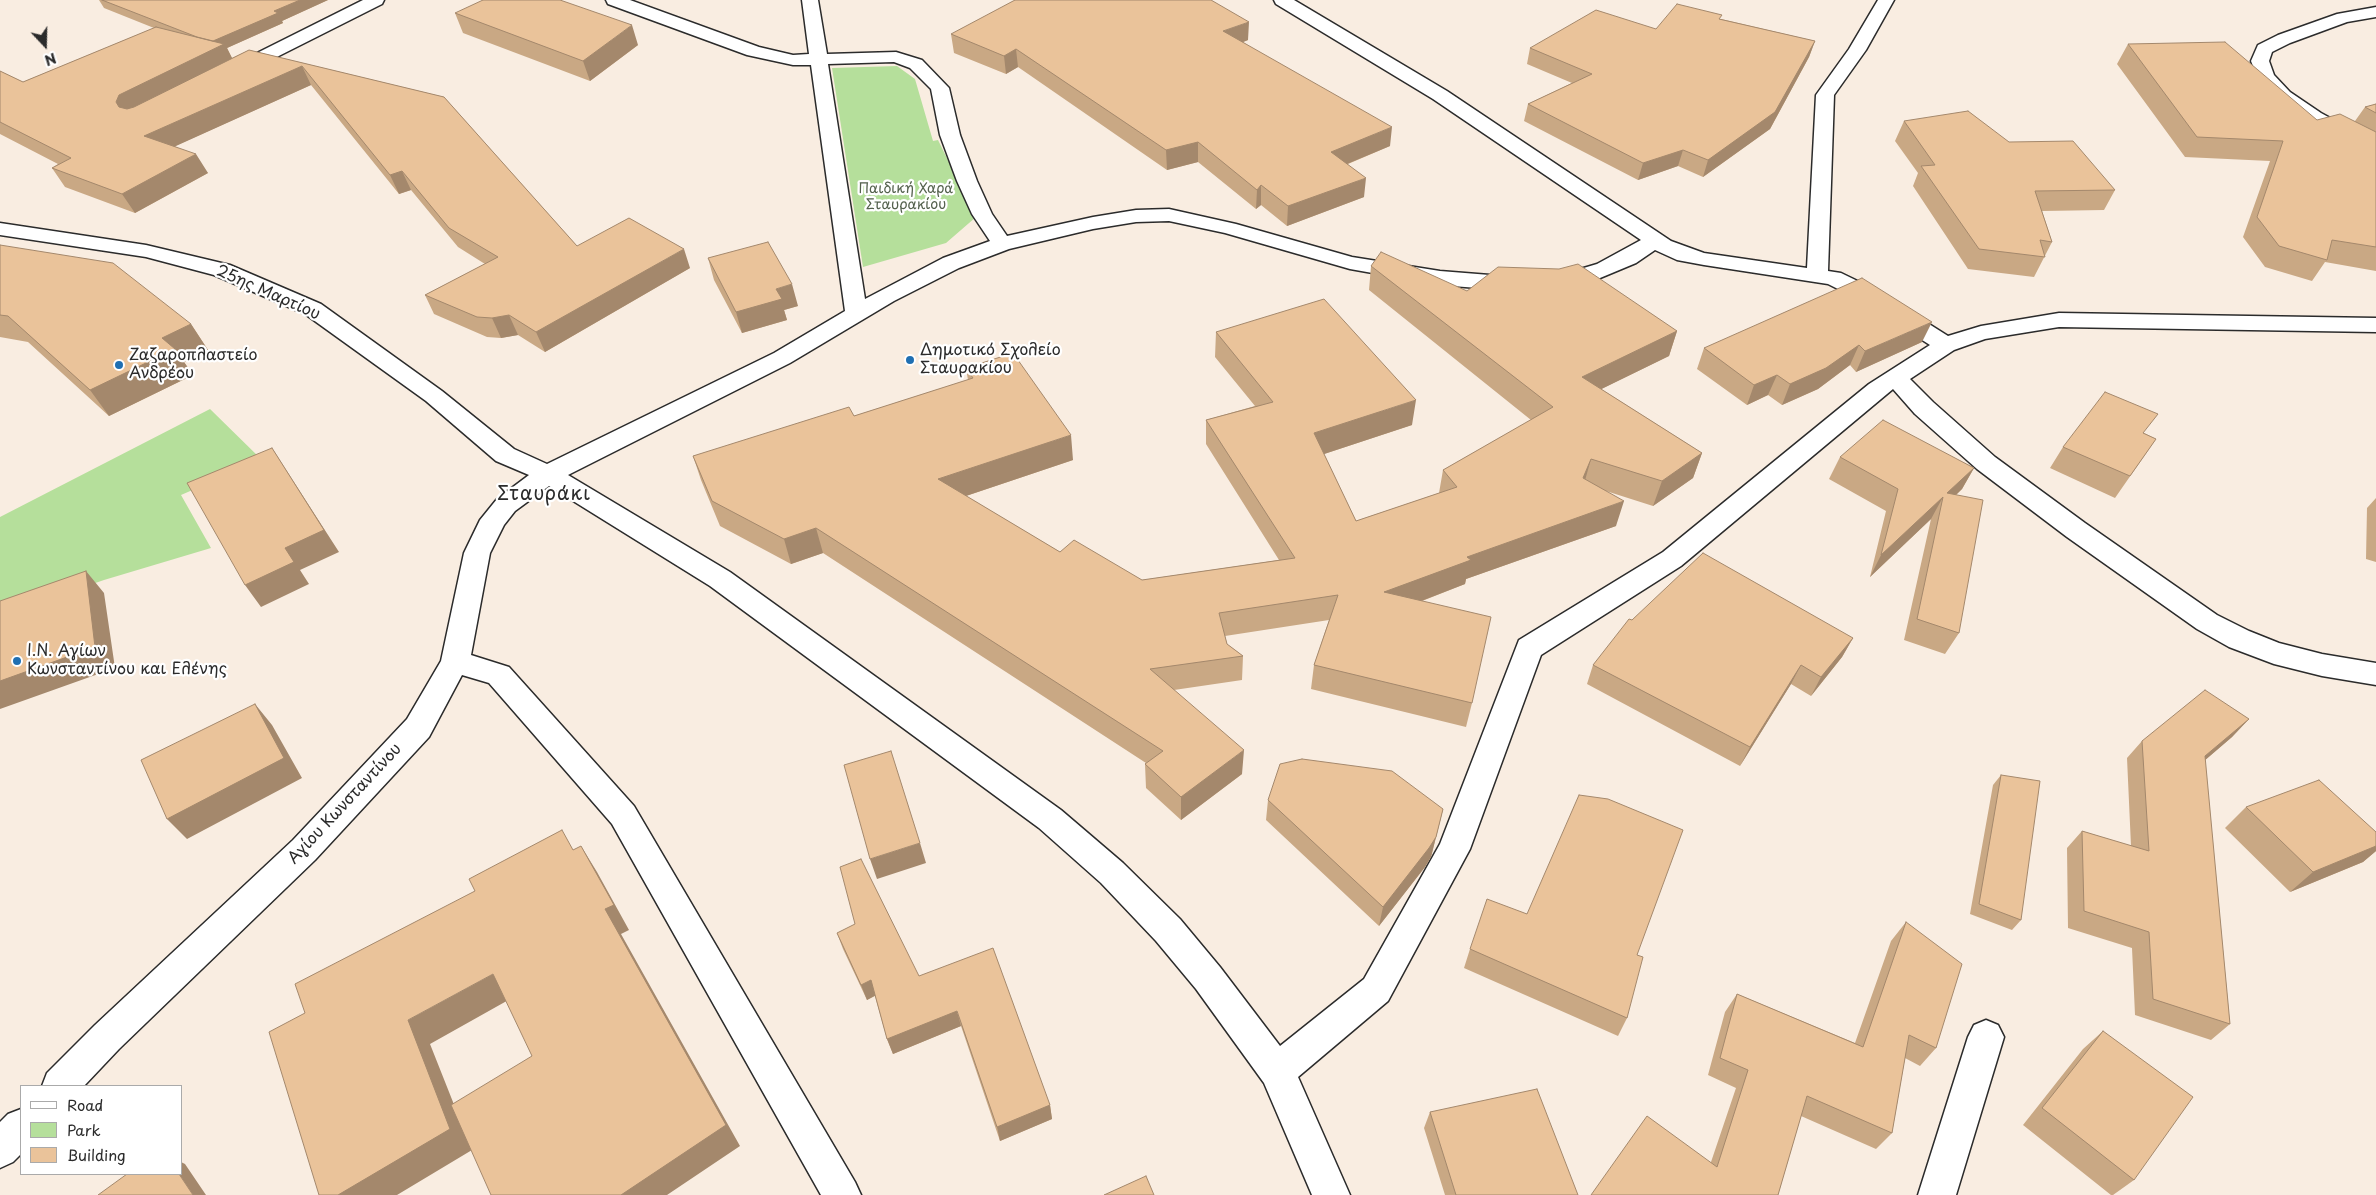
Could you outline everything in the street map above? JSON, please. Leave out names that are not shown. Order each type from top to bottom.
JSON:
[{"type":"street","points":[[217,80],[376,0]]},
{"type":"street","points":[[614,0],[753,51],[793,60],[874,56],[896,57],[916,64],[930,75],[940,88],[950,136],[967,181],[982,214],[1002,244]]},
{"type":"street","points":[[810,0],[856,313]]},
{"type":"street","points":[[1282,0],[1440,95],[1654,241],[1675,252],[1694,257],[1833,278],[1852,286],[1946,345]]},
{"type":"street","points":[[1817,275],[1825,95],[1857,50],[1886,0]]},
{"type":"street","points":[[2376,12],[2343,18],[2284,39],[2264,49],[2260,61],[2266,76],[2283,96],[2314,117],[2376,152]]},
{"type":"street","name":"Αγίου Κωνσταντίνου","points":[[61,1085],[107,1037],[304,850],[418,728],[455,662],[477,552],[493,520],[506,505],[548,474],[782,358],[856,313],[926,275],[1002,244],[1093,223],[1136,216],[1170,215],[1229,228],[1350,263],[1455,280],[1537,284],[1567,281],[1594,274],[1628,258],[1654,241]]},
{"type":"street","name":"25ης Μαρτίου","points":[[0,230],[146,251],[222,270],[312,309],[434,396],[504,454],[548,474],[720,579],[1050,819],[1112,873],[1168,930],[1208,978],[1277,1071],[1331,1195]]},
{"type":"street","points":[[1277,1071],[1376,990],[1454,849],[1529,648],[1672,559],[1863,399],[1946,345],[1982,333],[2059,320],[2222,321],[2376,325]]},
{"type":"street","points":[[1896,378],[1936,419],[1986,463],[2076,530],[2207,622],[2240,640],[2274,653],[2322,666],[2376,674]]},
{"type":"street","points":[[455,662],[499,675],[622,816],[842,1195]]},
{"type":"street","points":[[1937,1195],[1986,1038]]},
{"type":"street","points":[[0,1149],[20,1128]]},
{"type":"green space","name":"Παιδική Χαρά Σταυρακίου","points":[[897,66],[915,79],[933,141],[938,140],[976,217],[946,243],[863,267],[832,68]]},
{"type":"green space","points":[[210,409],[262,460],[181,495],[211,548],[104,580],[0,616],[0,517]]},
{"type":"building","points":[[102,0],[300,0],[274,11],[278,13],[213,41],[197,37]]},
{"type":"building","points":[[483,0],[560,0],[632,25],[583,61],[455,13]]},
{"type":"building","points":[[1015,0],[1211,0],[1249,22],[1223,31],[1392,127],[1331,152],[1366,178],[1288,206],[1261,185],[1257,190],[1198,142],[1166,150],[1016,49],[1004,56],[951,34]]},
{"type":"building","points":[[1677,4],[1722,15],[1719,19],[1815,41],[1775,112],[1708,160],[1683,150],[1643,163],[1528,104],[1592,74],[1530,48],[1596,10],[1656,29]]},
{"type":"building","points":[[156,27],[224,44],[119,95],[116,102],[119,107],[127,109],[134,107],[249,50],[444,97],[577,246],[629,218],[684,249],[536,332],[509,315],[492,318],[477,317],[425,295],[498,257],[449,228],[402,171],[390,175],[302,66],[144,136],[196,154],[122,194],[52,168],[71,158],[0,122],[0,71],[23,82]]},
{"type":"building","points":[[2225,42],[2317,120],[2340,114],[2376,132],[2376,247],[2332,240],[2327,260],[2279,246],[2257,217],[2283,141],[2197,137],[2128,44]]},
{"type":"building","points":[[2376,104],[2376,113],[2365,107]]},
{"type":"building","points":[[1968,111],[2009,142],[2073,141],[2115,190],[2035,191],[2052,242],[2040,240],[2045,257],[1979,249],[1921,166],[1935,165],[1904,121]]},
{"type":"building","points":[[768,242],[792,284],[776,289],[782,299],[736,312],[708,258]]},
{"type":"building","points":[[0,245],[113,263],[191,324],[162,338],[175,349],[90,390],[8,316],[0,315]]},
{"type":"building","points":[[1381,252],[1467,291],[1498,267],[1559,269],[1578,264],[1677,331],[1582,377],[1702,453],[1662,481],[1591,459],[1583,478],[1624,501],[1467,557],[1471,560],[1384,592],[1491,617],[1472,703],[1314,665],[1338,595],[1219,613],[1227,644],[1243,656],[1150,669],[1244,750],[1181,797],[1145,764],[1163,751],[816,528],[784,539],[712,501],[693,456],[849,407],[854,416],[973,378],[966,368],[1013,353],[1071,435],[938,479],[1060,552],[1074,540],[1142,580],[1295,558],[1206,420],[1273,402],[1216,332],[1324,299],[1416,400],[1314,433],[1356,521],[1457,487],[1443,470],[1553,407],[1371,266]]},
{"type":"building","points":[[1862,278],[1932,322],[1865,351],[1859,345],[1826,368],[1790,384],[1777,375],[1754,385],[1704,348]]},
{"type":"building","points":[[2105,392],[2158,414],[2143,433],[2156,439],[2130,476],[2063,447]]},
{"type":"building","points":[[1883,420],[1974,468],[1947,493],[1983,500],[1959,633],[1917,619],[1943,497],[1881,555],[1898,489],[1840,457]]},
{"type":"building","points":[[272,448],[324,530],[285,548],[294,562],[245,585],[187,483]]},
{"type":"building","points":[[1703,553],[1853,638],[1821,677],[1801,665],[1750,747],[1593,665],[1629,619],[1632,620]]},
{"type":"building","points":[[86,571],[95,647],[0,681],[0,601]]},
{"type":"building","points":[[2205,690],[2249,719],[2205,756],[2230,1024],[2153,999],[2149,932],[2084,911],[2082,831],[2149,851],[2142,741]]},
{"type":"building","points":[[255,704],[284,758],[167,819],[141,760]]},
{"type":"building","points":[[891,751],[920,843],[870,859],[844,765]]},
{"type":"building","points":[[1302,759],[1392,771],[1443,809],[1436,837],[1383,907],[1268,800],[1280,764]]},
{"type":"building","points":[[2001,775],[2040,781],[2021,920],[1979,904]]},
{"type":"building","points":[[2319,780],[2376,832],[2376,846],[2313,872],[2246,807]]},
{"type":"building","points":[[1579,795],[1608,799],[1683,830],[1637,955],[1643,957],[1627,1018],[1470,949],[1487,899],[1527,914]]},
{"type":"building","points":[[562,830],[573,850],[581,846],[614,905],[605,909],[726,1125],[621,1195],[491,1195],[451,1105],[532,1056],[493,974],[408,1020],[450,1129],[338,1195],[319,1195],[269,1032],[305,1013],[295,984],[475,891],[469,879]]},
{"type":"building","points":[[861,859],[919,976],[993,948],[1050,1105],[997,1127],[957,1011],[887,1039],[871,980],[861,985],[837,933],[855,924],[840,867]]},
{"type":"building","points":[[1906,922],[1962,964],[1936,1048],[1909,1035],[1892,1133],[1807,1096],[1778,1195],[1591,1195],[1647,1116],[1717,1167],[1748,1070],[1720,1058],[1737,994],[1863,1047]]},
{"type":"building","points":[[2103,1031],[2193,1097],[2134,1180],[2042,1108]]},
{"type":"building","points":[[1537,1089],[1578,1195],[1456,1195],[1430,1112]]},
{"type":"building","points":[[126,1175],[180,1175],[193,1195],[98,1195]]},
{"type":"building","points":[[1146,1176],[1154,1195],[1104,1195]]},
{"type":"place","name":"Δημοτικό Σχολείο Σταυρακίου","points":[[910,360]]},
{"type":"place","name":"Ζαζαροπλαστείο Ανδρέου","points":[[119,365]]},
{"type":"place","name":"Ι.Ν. Αγίων Κωνσταντίνου και Ελένης","points":[[17,661]]},
{"type":"district","name":"Σταυράκι","points":[[544,495]]}]
